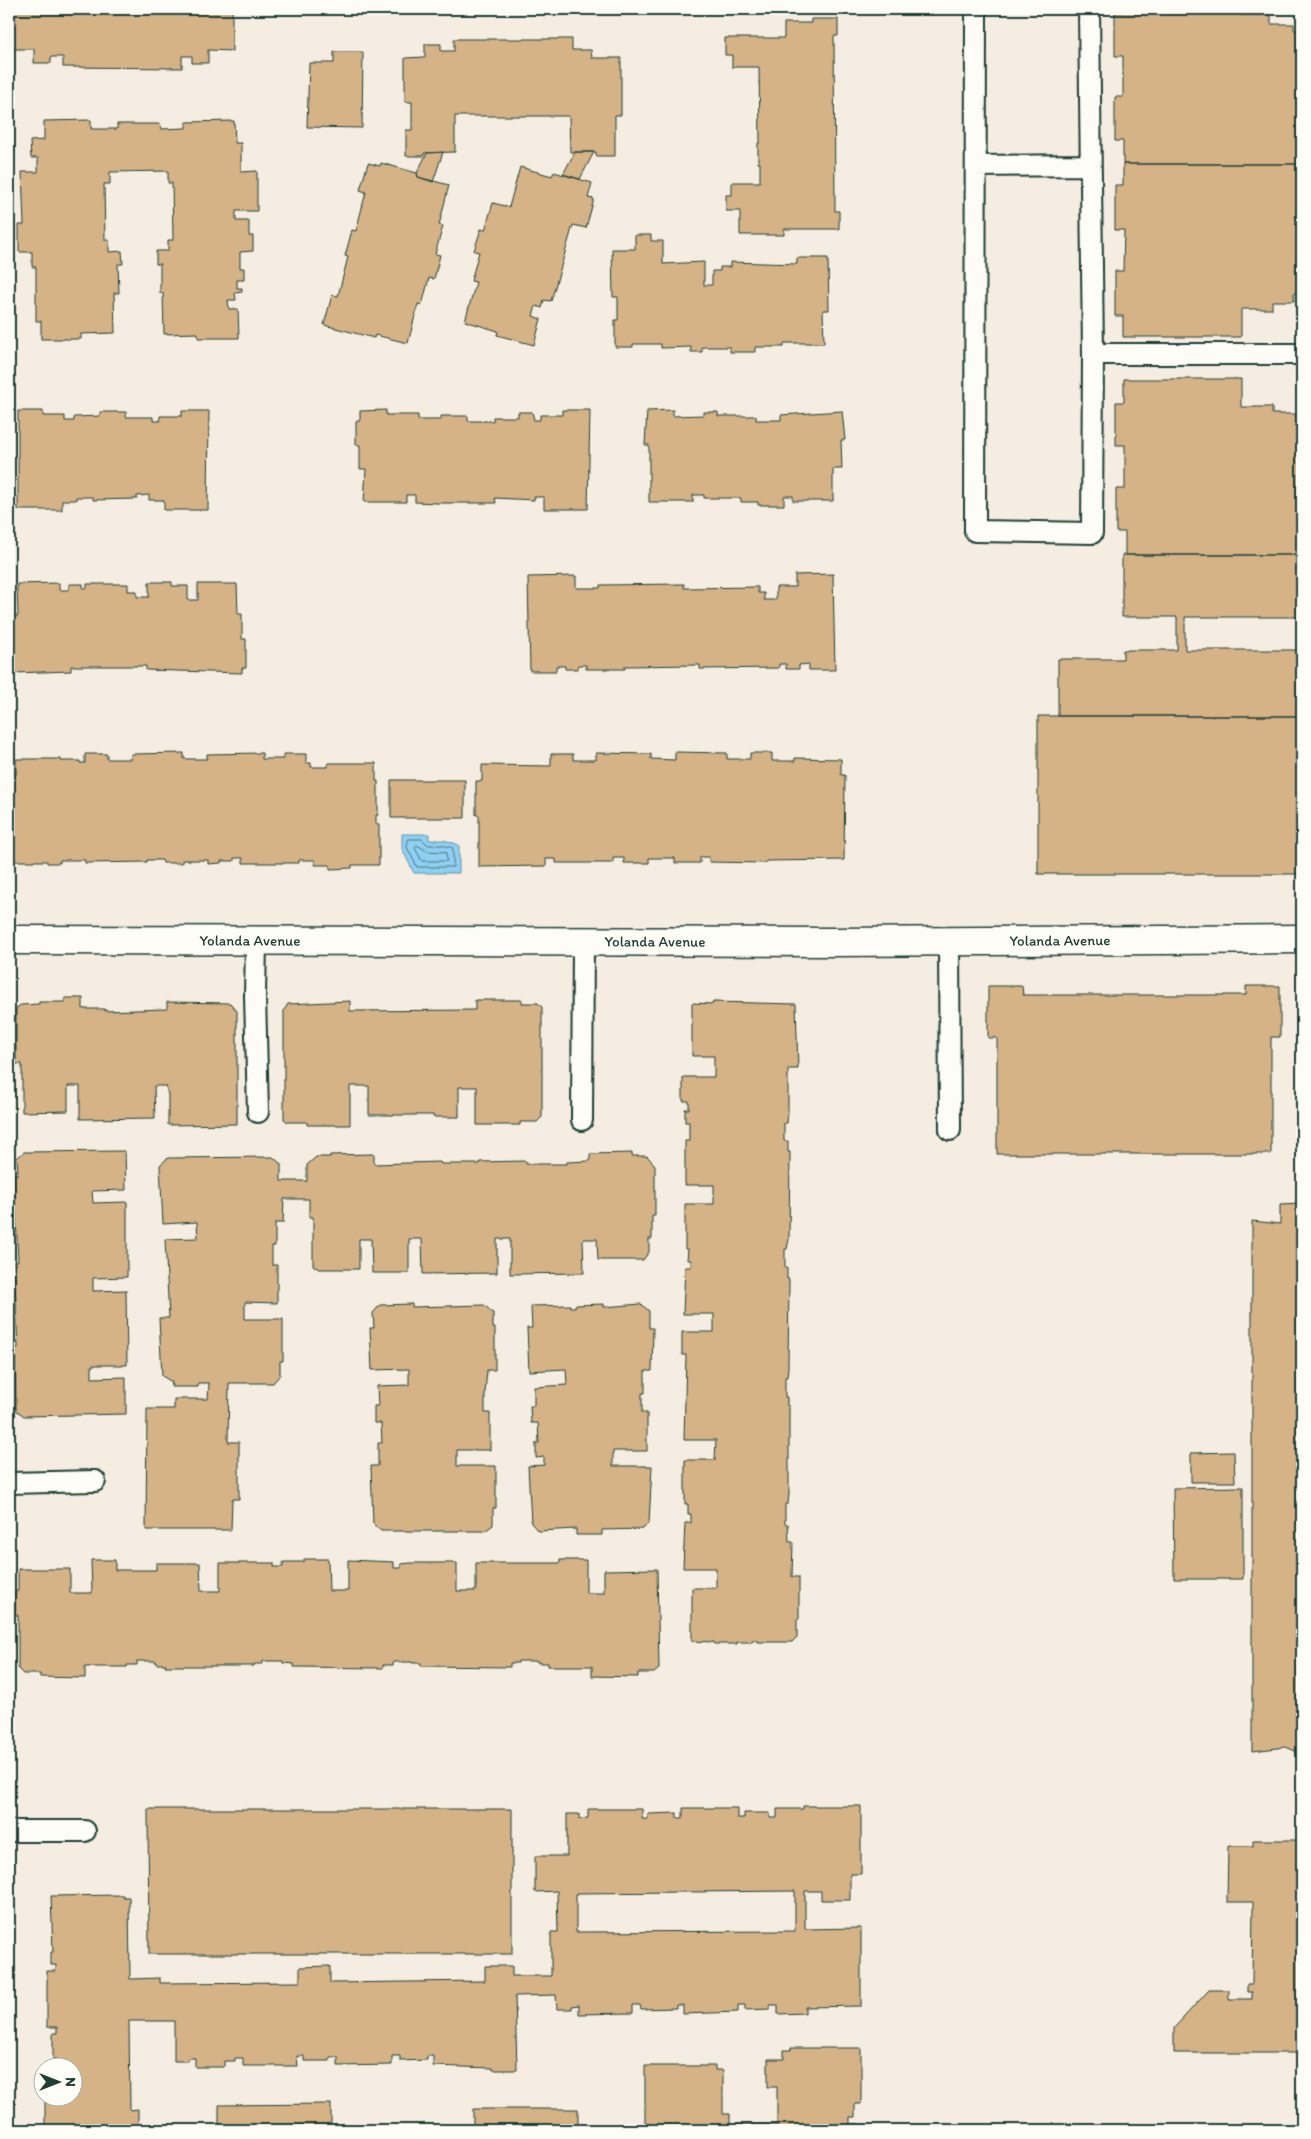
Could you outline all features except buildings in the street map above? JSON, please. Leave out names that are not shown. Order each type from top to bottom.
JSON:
[{"type":"street","name":"Yolanda Avenue","points":[[9,940],[835,942],[1302,939]]},
{"type":"lane","points":[[976,9],[975,530],[1092,533],[1093,354],[1089,9]]},
{"type":"lane","points":[[976,166],[1090,165]]},
{"type":"lane","points":[[1093,354],[1302,354]]},
{"type":"lane","points":[[949,940],[950,1130]]},
{"type":"lane","points":[[256,941],[255,996],[258,1112]]},
{"type":"lane","points":[[582,1120],[583,942]]},
{"type":"lane","points":[[9,1483],[95,1481]]},
{"type":"lane","points":[[9,1831],[85,1831]]},
{"type":"water","points":[[402,834],[429,834],[429,840],[444,840],[459,845],[459,873],[414,873],[402,849]]}]
